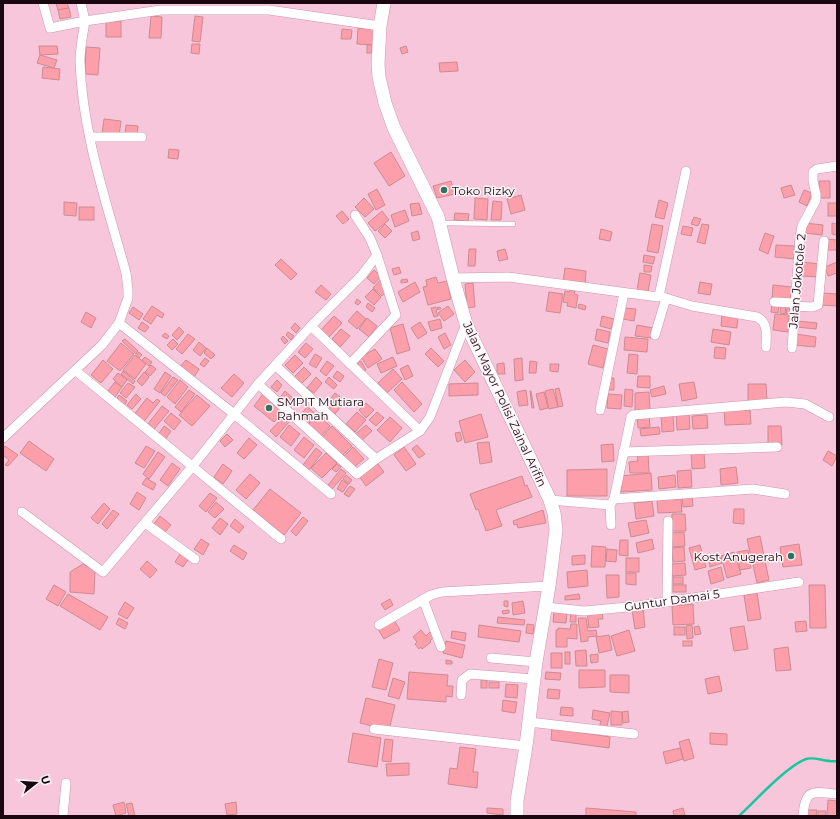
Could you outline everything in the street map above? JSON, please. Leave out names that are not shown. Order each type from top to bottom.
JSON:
[{"type":"main road","name":"Jalan Mayor Polisi Zainal Arifin","points":[[384,3],[380,26],[378,64],[379,77],[385,103],[394,128],[438,217],[466,324],[550,500],[554,514],[556,530],[517,800],[517,816]]},
{"type":"street","points":[[43,3],[50,28],[161,7],[269,10],[380,26]]},
{"type":"street","points":[[3,438],[102,346],[120,323],[128,298],[126,273],[90,137],[84,100],[80,60],[84,21],[81,3]]},
{"type":"street","points":[[90,137],[142,137]]},
{"type":"street","name":"Jalan Jokotole 2","points":[[792,348],[800,237],[802,226],[816,200],[813,172],[817,169],[837,166]]},
{"type":"street","points":[[655,335],[686,170]]},
{"type":"street","points":[[350,364],[396,315],[377,255],[370,238],[355,215]]},
{"type":"street","points":[[774,302],[812,307],[818,305],[824,241]]},
{"type":"street","points":[[22,512],[102,572],[192,467],[258,384],[311,326],[362,275],[377,255]]},
{"type":"street","points":[[453,278],[508,277],[662,297],[692,306],[757,317],[762,320],[766,326],[766,347]]},
{"type":"street","points":[[600,410],[624,293]]},
{"type":"street","points":[[120,323],[331,494]]},
{"type":"street","points":[[258,384],[357,474],[376,458],[420,431],[430,417],[466,324]]},
{"type":"street","points":[[311,326],[420,431]]},
{"type":"street","points":[[276,366],[376,458]]},
{"type":"street","points":[[76,371],[281,539]]},
{"type":"street","points":[[611,525],[612,502],[631,417],[634,414],[786,402],[805,404],[829,417]]},
{"type":"street","points":[[623,452],[777,447]]},
{"type":"street","points":[[550,500],[612,502],[753,489],[785,494]]},
{"type":"street","points":[[667,602],[668,521]]},
{"type":"street","points":[[145,523],[195,559]]},
{"type":"street","name":"Guntur Damai 5","points":[[546,607],[584,611],[667,602],[799,582]]},
{"type":"street","points":[[379,625],[423,599],[442,592],[549,586]]},
{"type":"street","points":[[423,599],[441,646]]},
{"type":"street","points":[[490,658],[536,662]]},
{"type":"street","points":[[461,695],[462,680],[470,674],[534,679]]},
{"type":"street","points":[[529,722],[634,734]]},
{"type":"street","points":[[374,729],[526,746]]},
{"type":"street","points":[[63,816],[66,783]]},
{"type":"street","points":[[803,816],[804,803],[811,793],[837,794]]},
{"type":"lane","points":[[440,223],[513,224]]},
{"type":"building","points":[[56,3],[67,3],[69,8],[58,10]]},
{"type":"building","points":[[69,8],[71,17],[60,19],[58,10]]},
{"type":"building","points":[[151,16],[162,17],[161,38],[149,38]]},
{"type":"building","points":[[195,16],[203,17],[200,42],[192,41]]},
{"type":"building","points":[[106,21],[121,21],[121,37],[106,37]]},
{"type":"building","points":[[358,28],[374,29],[374,45],[357,44]]},
{"type":"building","points":[[342,29],[352,30],[351,39],[341,39]]},
{"type":"building","points":[[192,44],[200,44],[199,54],[191,53]]},
{"type":"building","points":[[367,45],[372,45],[372,53],[367,53]]},
{"type":"building","points":[[39,46],[57,46],[58,54],[40,55]]},
{"type":"building","points":[[406,46],[408,52],[402,54],[400,48]]},
{"type":"building","points":[[86,47],[100,48],[98,75],[85,74]]},
{"type":"building","points":[[40,55],[57,60],[54,68],[37,63]]},
{"type":"building","points":[[457,62],[458,71],[440,72],[439,63]]},
{"type":"building","points":[[43,67],[60,69],[59,80],[42,78]]},
{"type":"building","points":[[104,119],[121,121],[119,136],[102,134]]},
{"type":"building","points":[[126,125],[138,126],[137,136],[125,135]]},
{"type":"building","points":[[169,149],[179,150],[178,159],[168,158]]},
{"type":"building","points":[[391,152],[405,176],[389,186],[374,163]]},
{"type":"building","name":"Toko Rizky","points":[[451,181],[455,194],[437,198],[433,186]]},
{"type":"building","points":[[819,181],[830,181],[830,198],[820,198]]},
{"type":"building","points":[[791,185],[795,195],[784,198],[781,188]]},
{"type":"building","points":[[377,189],[385,205],[376,210],[368,194]]},
{"type":"building","points":[[804,190],[812,193],[807,206],[799,202]]},
{"type":"building","points":[[521,195],[525,210],[511,214],[507,199]]},
{"type":"building","points":[[364,198],[374,209],[365,217],[355,207]]},
{"type":"building","points":[[475,198],[488,199],[487,220],[474,219]]},
{"type":"building","points":[[659,200],[668,203],[664,219],[655,217]]},
{"type":"building","points":[[493,201],[502,202],[501,220],[491,220]]},
{"type":"building","points":[[64,202],[77,203],[76,216],[64,215]]},
{"type":"building","points":[[419,203],[422,214],[412,216],[410,204]]},
{"type":"building","points":[[828,203],[837,203],[837,216],[828,216]]},
{"type":"building","points":[[79,207],[94,207],[94,220],[79,220]]},
{"type":"building","points":[[405,210],[409,221],[395,227],[391,215]]},
{"type":"building","points":[[342,211],[349,219],[343,224],[336,216]]},
{"type":"building","points":[[382,211],[389,220],[375,231],[368,223]]},
{"type":"building","points":[[455,213],[469,214],[468,221],[454,220]]},
{"type":"building","points":[[694,217],[701,219],[698,226],[691,224]]},
{"type":"building","points":[[805,223],[823,225],[822,235],[804,233]]},
{"type":"building","points":[[832,223],[837,224],[837,235],[832,234]]},
{"type":"building","points":[[385,224],[392,231],[385,238],[378,231]]},
{"type":"building","points":[[652,224],[663,226],[658,253],[647,251]]},
{"type":"building","points":[[702,224],[709,225],[705,244],[697,242]]},
{"type":"building","points":[[683,226],[693,228],[691,236],[681,234]]},
{"type":"building","points":[[601,229],[612,232],[610,241],[599,239]]},
{"type":"building","points":[[418,231],[420,239],[413,241],[411,233]]},
{"type":"building","points":[[765,233],[774,236],[768,254],[759,250]]},
{"type":"building","points":[[827,239],[837,240],[837,250],[826,250]]},
{"type":"building","points":[[776,245],[795,246],[794,259],[775,257]]},
{"type":"building","points":[[469,249],[476,249],[475,266],[468,266]]},
{"type":"building","points":[[505,249],[508,259],[499,261],[497,251]]},
{"type":"building","points":[[644,255],[655,257],[653,264],[643,262]]},
{"type":"building","points":[[281,259],[297,274],[291,280],[275,265]]},
{"type":"building","points":[[802,262],[820,264],[819,277],[801,276]]},
{"type":"building","points":[[837,262],[837,273],[828,276],[825,267]]},
{"type":"building","points":[[644,265],[652,266],[651,272],[644,272]]},
{"type":"building","points":[[399,267],[401,273],[394,275],[392,269]]},
{"type":"building","points":[[565,268],[586,271],[585,284],[563,282]]},
{"type":"building","points":[[374,270],[381,276],[374,284],[367,278]]},
{"type":"building","points":[[640,273],[651,275],[648,292],[637,290]]},
{"type":"building","points":[[436,277],[438,283],[447,281],[451,299],[428,305],[423,287],[427,286],[426,280]]},
{"type":"building","points":[[382,278],[388,290],[382,296],[373,288]]},
{"type":"building","points":[[407,279],[408,282],[401,283],[401,280]]},
{"type":"building","points":[[415,282],[420,292],[403,302],[398,292]]},
{"type":"building","points":[[700,282],[712,284],[710,295],[698,293]]},
{"type":"building","points":[[473,283],[475,307],[467,308],[465,284]]},
{"type":"building","points":[[321,285],[331,294],[326,300],[315,292]]},
{"type":"building","points":[[773,285],[792,287],[790,301],[772,299]]},
{"type":"building","points":[[373,289],[381,297],[374,305],[365,297]]},
{"type":"building","points":[[570,290],[575,291],[574,294],[578,295],[576,308],[567,306],[568,303],[563,302],[565,291],[569,292]]},
{"type":"building","points":[[549,292],[563,294],[560,313],[546,311]]},
{"type":"building","points":[[822,293],[837,294],[837,306],[821,305]]},
{"type":"building","points":[[357,299],[361,302],[358,305],[355,303]]},
{"type":"building","points":[[368,303],[375,308],[372,312],[366,307]]},
{"type":"building","points":[[579,304],[586,306],[585,310],[578,308]]},
{"type":"building","points":[[772,304],[779,304],[778,313],[771,312]]},
{"type":"building","points":[[781,304],[786,305],[785,314],[780,313]]},
{"type":"building","points":[[152,306],[164,314],[162,318],[157,315],[151,324],[143,319]]},
{"type":"building","points":[[448,306],[454,314],[444,321],[438,313]]},
{"type":"building","points":[[133,307],[143,314],[139,320],[129,313]]},
{"type":"building","points":[[440,307],[441,309],[436,310],[438,316],[434,317],[431,308]]},
{"type":"building","points":[[625,308],[636,309],[634,321],[623,319]]},
{"type":"building","points":[[787,308],[790,308],[789,314],[786,314]]},
{"type":"building","points":[[357,311],[366,319],[357,329],[348,321]]},
{"type":"building","points":[[86,312],[96,318],[91,328],[81,322]]},
{"type":"building","points":[[722,314],[738,316],[737,328],[721,326]]},
{"type":"building","points":[[775,314],[789,315],[788,332],[773,330]]},
{"type":"building","points":[[334,316],[342,323],[329,337],[321,330]]},
{"type":"building","points":[[602,316],[614,319],[611,329],[600,326]]},
{"type":"building","points":[[367,318],[377,326],[369,337],[359,329]]},
{"type":"building","points":[[440,319],[442,328],[431,331],[428,322]]},
{"type":"building","points":[[797,321],[817,323],[816,329],[796,327]]},
{"type":"building","points":[[142,322],[149,327],[145,332],[138,328]]},
{"type":"building","points":[[420,322],[427,333],[418,339],[411,328]]},
{"type":"building","points":[[295,323],[300,328],[296,333],[291,328]]},
{"type":"building","points":[[403,324],[410,350],[397,354],[390,328]]},
{"type":"building","points":[[637,325],[653,328],[651,338],[635,336]]},
{"type":"building","points":[[179,327],[184,332],[177,340],[172,335]]},
{"type":"building","points":[[341,329],[350,336],[340,347],[332,339]]},
{"type":"building","points":[[597,329],[610,332],[608,343],[595,340]]},
{"type":"building","points":[[713,329],[731,332],[729,345],[711,342]]},
{"type":"building","points":[[288,332],[294,336],[291,340],[286,335]]},
{"type":"building","points":[[165,333],[169,336],[167,339],[162,336]]},
{"type":"building","points":[[445,333],[451,345],[444,349],[438,337]]},
{"type":"building","points":[[188,334],[195,339],[182,354],[176,349]]},
{"type":"building","points":[[796,334],[816,337],[815,347],[795,345]]},
{"type":"building","points":[[283,336],[288,341],[285,344],[281,339]]},
{"type":"building","points":[[625,337],[648,339],[647,352],[624,350]]},
{"type":"building","points":[[125,339],[138,351],[136,354],[122,341]]},
{"type":"building","points":[[173,339],[178,344],[172,350],[167,345]]},
{"type":"building","points":[[199,342],[206,348],[200,356],[193,350]]},
{"type":"building","points":[[121,343],[134,354],[120,371],[107,361]]},
{"type":"building","points":[[306,343],[313,349],[305,358],[298,352]]},
{"type":"building","points":[[593,345],[608,349],[603,368],[588,364]]},
{"type":"building","points":[[715,347],[726,348],[725,359],[714,358]]},
{"type":"building","points":[[207,348],[215,355],[211,359],[204,353]]},
{"type":"building","points":[[431,348],[444,361],[438,367],[425,354]]},
{"type":"building","points":[[375,349],[382,359],[368,368],[361,357]]},
{"type":"building","points":[[139,352],[142,355],[139,358],[136,356]]},
{"type":"building","points":[[315,354],[322,358],[316,368],[309,364]]},
{"type":"building","points":[[629,354],[638,355],[637,374],[627,373]]},
{"type":"building","points":[[135,355],[146,364],[135,379],[123,370]]},
{"type":"building","points":[[295,355],[303,363],[293,373],[285,365]]},
{"type":"building","points":[[145,357],[152,362],[149,366],[142,360]]},
{"type":"building","points":[[393,357],[397,366],[381,373],[377,364]]},
{"type":"building","points":[[205,358],[209,361],[204,367],[200,364]]},
{"type":"building","points":[[522,358],[523,380],[515,381],[514,359]]},
{"type":"building","points":[[103,360],[113,369],[101,383],[91,375]]},
{"type":"building","points":[[186,360],[199,369],[194,377],[180,367]]},
{"type":"building","points":[[465,360],[475,372],[465,382],[454,370]]},
{"type":"building","points":[[327,361],[334,366],[326,376],[320,371]]},
{"type":"building","points":[[361,361],[366,370],[362,372],[357,363]]},
{"type":"building","points":[[530,361],[537,362],[536,373],[529,373]]},
{"type":"building","points":[[504,363],[505,374],[497,374],[497,364]]},
{"type":"building","points":[[550,364],[559,364],[558,372],[550,371]]},
{"type":"building","points":[[151,365],[156,369],[150,376],[145,372]]},
{"type":"building","points":[[408,365],[413,376],[405,380],[400,369]]},
{"type":"building","points":[[304,367],[311,374],[301,384],[294,377]]},
{"type":"building","points":[[393,369],[402,379],[387,393],[378,383]]},
{"type":"building","points":[[123,371],[135,381],[133,384],[121,374]]},
{"type":"building","points":[[337,371],[344,376],[340,382],[333,377]]},
{"type":"building","points":[[144,372],[149,377],[142,386],[137,381]]},
{"type":"building","points":[[165,372],[171,376],[160,393],[154,389]]},
{"type":"building","points":[[118,373],[127,380],[122,387],[113,379]]},
{"type":"building","points":[[234,374],[244,383],[232,397],[221,388]]},
{"type":"building","points":[[638,376],[650,376],[650,388],[637,387]]},
{"type":"building","points":[[173,377],[178,380],[165,396],[161,393]]},
{"type":"building","points":[[316,377],[322,383],[314,393],[307,388]]},
{"type":"building","points":[[329,377],[337,385],[334,389],[325,382]]},
{"type":"building","points":[[608,378],[614,378],[614,390],[607,390]]},
{"type":"building","points":[[180,380],[188,387],[175,404],[167,397]]},
{"type":"building","points":[[277,380],[282,385],[277,392],[271,387]]},
{"type":"building","points":[[115,382],[122,387],[115,397],[108,391]]},
{"type":"building","points":[[402,382],[422,404],[414,412],[394,390]]},
{"type":"building","points":[[694,382],[697,398],[682,401],[679,384]]},
{"type":"building","points":[[128,383],[135,387],[126,398],[120,393]]},
{"type":"building","points":[[478,383],[478,395],[449,396],[449,384]]},
{"type":"building","points":[[748,384],[766,384],[767,401],[748,401]]},
{"type":"building","points":[[664,386],[666,394],[652,397],[650,390]]},
{"type":"building","points":[[559,388],[563,406],[558,407],[555,389]]},
{"type":"building","points":[[553,389],[558,407],[549,409],[545,391]]},
{"type":"building","points":[[625,389],[633,390],[632,407],[624,406]]},
{"type":"building","points":[[189,390],[195,394],[181,412],[175,407]]},
{"type":"building","points":[[526,390],[528,405],[519,406],[517,392]]},
{"type":"building","points":[[285,391],[293,398],[286,407],[278,400]]},
{"type":"building","points":[[531,391],[534,408],[532,408]]},
{"type":"building","points":[[544,392],[548,408],[540,410],[536,394]]},
{"type":"building","points":[[649,392],[650,410],[635,410],[635,393]]},
{"type":"building","points":[[335,393],[345,401],[335,414],[325,406]]},
{"type":"building","points":[[136,394],[141,399],[132,409],[127,405]]},
{"type":"building","name":"SMPIT Mutiara Rahmah","points":[[263,394],[284,411],[274,422],[254,406]]},
{"type":"building","points":[[608,394],[622,395],[621,409],[607,408]]},
{"type":"building","points":[[119,395],[127,401],[124,406],[116,400]]},
{"type":"building","points":[[197,395],[210,406],[192,426],[179,415]]},
{"type":"building","points":[[147,398],[153,403],[157,399],[160,401],[142,424],[133,416]]},
{"type":"building","points":[[366,403],[374,410],[366,418],[359,410]]},
{"type":"building","points":[[162,406],[169,411],[154,429],[148,424]]},
{"type":"building","points":[[307,407],[316,414],[307,426],[298,418]]},
{"type":"building","points":[[724,410],[750,410],[751,424],[725,425]]},
{"type":"building","points":[[357,412],[366,420],[355,432],[346,424]]},
{"type":"building","points":[[377,412],[384,418],[376,426],[369,420]]},
{"type":"building","points":[[171,413],[181,421],[174,430],[164,421]]},
{"type":"building","points":[[689,413],[690,429],[677,430],[676,414]]},
{"type":"building","points":[[317,414],[330,426],[320,437],[307,426]]},
{"type":"building","points":[[481,414],[488,437],[465,443],[459,421]]},
{"type":"building","points":[[673,414],[674,431],[662,432],[661,415]]},
{"type":"building","points":[[649,415],[650,427],[638,428],[637,416]]},
{"type":"building","points":[[707,415],[708,428],[693,429],[692,416]]},
{"type":"building","points":[[284,416],[290,421],[276,437],[270,431]]},
{"type":"building","points":[[390,417],[402,428],[390,442],[377,430]]},
{"type":"building","points":[[289,425],[300,434],[291,446],[280,437]]},
{"type":"building","points":[[366,425],[372,431],[360,442],[354,435]]},
{"type":"building","points":[[164,426],[171,431],[165,440],[158,435]]},
{"type":"building","points":[[332,426],[352,446],[341,457],[321,438]]},
{"type":"building","points":[[768,426],[781,426],[782,445],[768,445]]},
{"type":"building","points":[[659,427],[660,434],[641,436],[640,429]]},
{"type":"building","points":[[460,432],[462,440],[457,442],[455,433]]},
{"type":"building","points":[[227,434],[233,440],[225,447],[220,441]]},
{"type":"building","points":[[304,437],[314,445],[304,458],[294,450]]},
{"type":"building","points":[[249,438],[257,445],[244,459],[237,453]]},
{"type":"building","points":[[29,441],[54,459],[46,471],[20,453]]},
{"type":"building","points":[[489,442],[492,462],[480,464],[477,443]]},
{"type":"building","points":[[613,444],[614,461],[602,462],[601,445]]},
{"type":"building","points":[[417,445],[425,454],[419,458],[412,449]]},
{"type":"building","points":[[5,446],[18,455],[8,466],[5,465],[9,460],[3,455],[3,449]]},
{"type":"building","points":[[146,446],[155,451],[144,468],[135,463]]},
{"type":"building","points":[[353,447],[364,459],[353,468],[343,457]]},
{"type":"building","points":[[404,447],[416,464],[406,471],[394,455]]},
{"type":"building","points":[[316,448],[322,453],[309,470],[303,465]]},
{"type":"building","points":[[828,451],[837,456],[832,466],[823,460]]},
{"type":"building","points":[[158,452],[165,457],[149,479],[143,474]]},
{"type":"building","points":[[637,452],[648,452],[649,473],[630,473],[629,462],[638,461]]},
{"type":"building","points":[[691,452],[704,452],[705,468],[692,469]]},
{"type":"building","points":[[326,453],[337,463],[322,478],[311,468]]},
{"type":"building","points":[[172,463],[180,469],[168,486],[160,480]]},
{"type":"building","points":[[377,463],[384,472],[366,486],[359,476]]},
{"type":"building","points":[[223,464],[232,471],[223,484],[214,477]]},
{"type":"building","points":[[337,464],[341,467],[336,472],[332,469]]},
{"type":"building","points":[[736,467],[738,483],[721,485],[720,469]]},
{"type":"building","points":[[341,469],[346,473],[332,489],[328,485]]},
{"type":"building","points":[[607,469],[607,496],[567,496],[567,470]]},
{"type":"building","points":[[691,470],[692,487],[678,488],[677,471]]},
{"type":"building","points":[[651,473],[652,490],[621,492],[620,476]]},
{"type":"building","points":[[250,474],[260,483],[246,499],[236,490]]},
{"type":"building","points":[[346,475],[352,480],[349,484],[343,479]]},
{"type":"building","points":[[675,475],[676,487],[659,489],[658,477]]},
{"type":"building","points":[[522,476],[525,486],[527,485],[532,497],[496,510],[502,526],[486,531],[478,509],[476,510],[470,494]]},
{"type":"building","points":[[146,478],[156,484],[153,490],[142,484]]},
{"type":"building","points":[[342,480],[348,484],[343,492],[337,489]]},
{"type":"building","points":[[350,486],[355,489],[349,497],[344,494]]},
{"type":"building","points":[[270,489],[301,513],[284,535],[253,510]]},
{"type":"building","points":[[137,492],[146,498],[139,510],[130,504]]},
{"type":"building","points":[[210,493],[217,498],[206,512],[199,506]]},
{"type":"building","points":[[692,496],[693,506],[683,507],[682,497]]},
{"type":"building","points":[[681,499],[682,512],[658,513],[657,500]]},
{"type":"building","points":[[652,501],[654,516],[636,519],[634,503]]},
{"type":"building","points":[[216,502],[224,509],[215,518],[208,512]]},
{"type":"building","points":[[104,503],[110,509],[98,524],[91,518]]},
{"type":"building","points":[[734,509],[744,509],[744,524],[733,523]]},
{"type":"building","points":[[113,510],[119,514],[107,529],[102,524]]},
{"type":"building","points":[[543,510],[546,523],[518,528],[517,524],[514,525],[513,521]]},
{"type":"building","points":[[672,514],[685,514],[686,531],[672,531]]},
{"type":"building","points":[[160,516],[171,525],[165,532],[154,524]]},
{"type":"building","points":[[303,517],[308,521],[296,536],[291,531]]},
{"type":"building","points":[[220,518],[228,524],[220,535],[212,528]]},
{"type":"building","points":[[235,519],[244,527],[239,533],[230,526]]},
{"type":"building","points":[[646,520],[649,533],[631,537],[628,523]]},
{"type":"building","points":[[684,532],[685,546],[672,547],[671,533]]},
{"type":"building","points":[[760,536],[769,580],[757,583],[747,539]]},
{"type":"building","points":[[201,539],[209,544],[203,555],[194,549]]},
{"type":"building","points":[[652,539],[654,549],[638,553],[636,543]]},
{"type":"building","points":[[620,540],[628,540],[628,556],[619,555]]},
{"type":"building","name":"Kost Anugerah","points":[[799,544],[802,565],[783,567],[780,547]]},
{"type":"building","points":[[234,545],[247,553],[243,560],[230,551]]},
{"type":"building","points":[[700,545],[706,567],[695,570],[689,548]]},
{"type":"building","points":[[592,546],[606,547],[605,567],[591,567]]},
{"type":"building","points":[[684,547],[685,561],[673,562],[672,548]]},
{"type":"building","points":[[607,549],[617,550],[616,562],[606,561]]},
{"type":"building","points":[[748,550],[751,568],[740,570],[737,552]]},
{"type":"building","points":[[182,551],[190,557],[183,567],[175,562]]},
{"type":"building","points":[[734,552],[741,574],[727,578],[721,556]]},
{"type":"building","points":[[719,554],[722,563],[710,567],[708,558]]},
{"type":"building","points":[[585,555],[585,564],[572,565],[572,556]]},
{"type":"building","points":[[626,558],[639,558],[639,572],[626,572]]},
{"type":"building","points":[[147,561],[157,570],[150,578],[140,569]]},
{"type":"building","points":[[685,563],[686,575],[672,576],[671,564]]},
{"type":"building","points":[[83,564],[95,571],[94,594],[70,592],[70,572]]},
{"type":"building","points":[[721,567],[724,580],[711,584],[708,571]]},
{"type":"building","points":[[587,570],[588,586],[568,588],[567,572]]},
{"type":"building","points":[[626,573],[636,573],[636,585],[626,584]]},
{"type":"building","points":[[606,575],[619,575],[619,597],[607,598]]},
{"type":"building","points":[[673,577],[683,577],[683,584],[673,584]]},
{"type":"building","points":[[54,585],[66,592],[58,606],[46,599]]},
{"type":"building","points":[[673,585],[686,585],[686,592],[673,592]]},
{"type":"building","points":[[809,585],[825,585],[826,628],[810,628]]},
{"type":"building","points":[[757,593],[761,619],[748,621],[744,595]]},
{"type":"building","points":[[68,594],[108,617],[100,630],[60,606]]},
{"type":"building","points":[[579,594],[580,599],[565,600],[565,596]]},
{"type":"building","points":[[390,599],[393,605],[385,610],[381,604]]},
{"type":"building","points":[[504,601],[508,601],[508,607],[504,606]]},
{"type":"building","points":[[523,601],[525,613],[513,615],[512,603]]},
{"type":"building","points":[[125,602],[134,608],[127,619],[118,614]]},
{"type":"building","points":[[693,604],[694,624],[673,625],[672,606]]},
{"type":"building","points":[[643,608],[645,627],[635,629],[632,610]]},
{"type":"building","points":[[509,610],[509,613],[503,614],[502,611]]},
{"type":"building","points":[[571,611],[576,611],[576,622],[570,622]]},
{"type":"building","points":[[554,612],[567,613],[566,623],[553,622]]},
{"type":"building","points":[[587,612],[602,612],[603,619],[598,619],[599,627],[589,628]]},
{"type":"building","points":[[498,617],[525,620],[524,625],[497,623]]},
{"type":"building","points":[[119,618],[128,623],[125,629],[116,624]]},
{"type":"building","points":[[578,618],[586,618],[588,631],[596,630],[597,636],[588,637],[588,641],[581,642]]},
{"type":"building","points":[[394,620],[400,630],[384,639],[378,629]]},
{"type":"building","points":[[806,621],[807,631],[796,632],[795,622]]},
{"type":"building","points":[[527,624],[534,625],[533,634],[526,633]]},
{"type":"building","points":[[571,624],[577,624],[577,639],[567,638],[567,647],[556,647],[556,630],[558,630],[558,628],[570,629]]},
{"type":"building","points":[[479,625],[521,631],[519,642],[478,637]]},
{"type":"building","points":[[692,625],[693,638],[687,639],[686,626]]},
{"type":"building","points":[[699,626],[701,634],[695,635],[694,627]]},
{"type":"building","points":[[744,626],[748,649],[734,651],[730,628]]},
{"type":"building","points":[[674,627],[685,627],[685,635],[674,635]]},
{"type":"building","points":[[421,630],[426,636],[430,632],[434,637],[430,641],[431,642],[422,649],[421,647],[419,649],[415,644],[417,642],[413,637]]},
{"type":"building","points":[[629,630],[635,651],[617,656],[611,636]]},
{"type":"building","points":[[452,631],[466,633],[465,641],[451,638]]},
{"type":"building","points":[[609,635],[612,650],[599,653],[596,637]]},
{"type":"building","points":[[446,641],[465,645],[462,658],[443,653]]},
{"type":"building","points":[[683,641],[692,641],[692,646],[683,646]]},
{"type":"building","points":[[788,647],[791,670],[776,671],[774,649]]},
{"type":"building","points":[[586,650],[587,666],[576,666],[575,651]]},
{"type":"building","points":[[565,652],[570,652],[570,664],[565,664]]},
{"type":"building","points":[[551,653],[562,653],[562,668],[551,668]]},
{"type":"building","points":[[598,654],[598,662],[591,663],[590,655]]},
{"type":"building","points":[[379,659],[393,663],[386,690],[372,687]]},
{"type":"building","points":[[446,660],[452,661],[452,664],[446,664]]},
{"type":"building","points":[[579,670],[605,670],[605,687],[579,688]]},
{"type":"building","points":[[409,672],[448,675],[447,686],[453,686],[452,697],[446,696],[446,702],[407,699]]},
{"type":"building","points":[[546,672],[561,673],[560,680],[545,679]]},
{"type":"building","points":[[610,675],[629,675],[629,693],[610,692]]},
{"type":"building","points":[[719,676],[722,691],[708,694],[705,679]]},
{"type":"building","points":[[393,678],[405,682],[399,699],[388,696]]},
{"type":"building","points":[[481,680],[487,680],[487,688],[481,688]]},
{"type":"building","points":[[489,682],[499,682],[499,688],[489,688]]},
{"type":"building","points":[[506,684],[518,685],[517,698],[505,697]]},
{"type":"building","points":[[548,689],[560,690],[559,699],[547,698]]},
{"type":"building","points":[[366,698],[395,705],[389,730],[360,723]]},
{"type":"building","points":[[503,700],[517,702],[515,713],[502,711]]},
{"type":"building","points":[[561,707],[573,708],[573,716],[560,715]]},
{"type":"building","points":[[593,710],[610,713],[606,730],[599,728],[601,721],[592,719]]},
{"type":"building","points":[[611,711],[622,712],[622,725],[611,725]]},
{"type":"building","points":[[628,711],[629,722],[623,723],[622,712]]},
{"type":"building","points":[[552,728],[610,737],[609,748],[551,740]]},
{"type":"building","points":[[353,733],[381,738],[377,767],[348,762]]},
{"type":"building","points":[[710,733],[727,734],[727,745],[710,744]]},
{"type":"building","points":[[385,739],[393,740],[391,762],[382,761]]},
{"type":"building","points":[[689,739],[694,758],[684,761],[679,742]]},
{"type":"building","points":[[460,747],[476,749],[473,772],[478,772],[477,788],[448,784],[450,768],[457,769]]},
{"type":"building","points":[[680,748],[683,759],[666,764],[663,752]]},
{"type":"building","points":[[409,763],[409,775],[387,776],[386,764]]},
{"type":"building","points":[[828,800],[837,801],[837,816],[827,816]]},
{"type":"building","points":[[124,802],[126,813],[116,816],[113,805]]},
{"type":"building","points":[[236,802],[237,814],[227,815],[225,804]]},
{"type":"building","points":[[132,803],[135,816],[129,816],[126,804]]},
{"type":"building","points":[[487,808],[503,809],[503,815],[487,813]]},
{"type":"building","points":[[586,808],[636,812],[636,816],[586,816]]},
{"type":"building","points":[[683,808],[685,815],[674,816],[673,811]]},
{"type":"building","points":[[805,810],[817,810],[816,816],[804,816]]},
{"type":"building","points":[[818,811],[826,811],[825,816],[818,816]]},
{"type":"waterway","points":[[739,816],[762,793],[798,763],[809,758],[837,761]]},
{"type":"place","name":"Toko Rizky","points":[[444,190]]},
{"type":"place","name":"SMPIT Mutiara Rahmah","points":[[269,408]]},
{"type":"place","name":"Kost Anugerah","points":[[791,556]]}]
